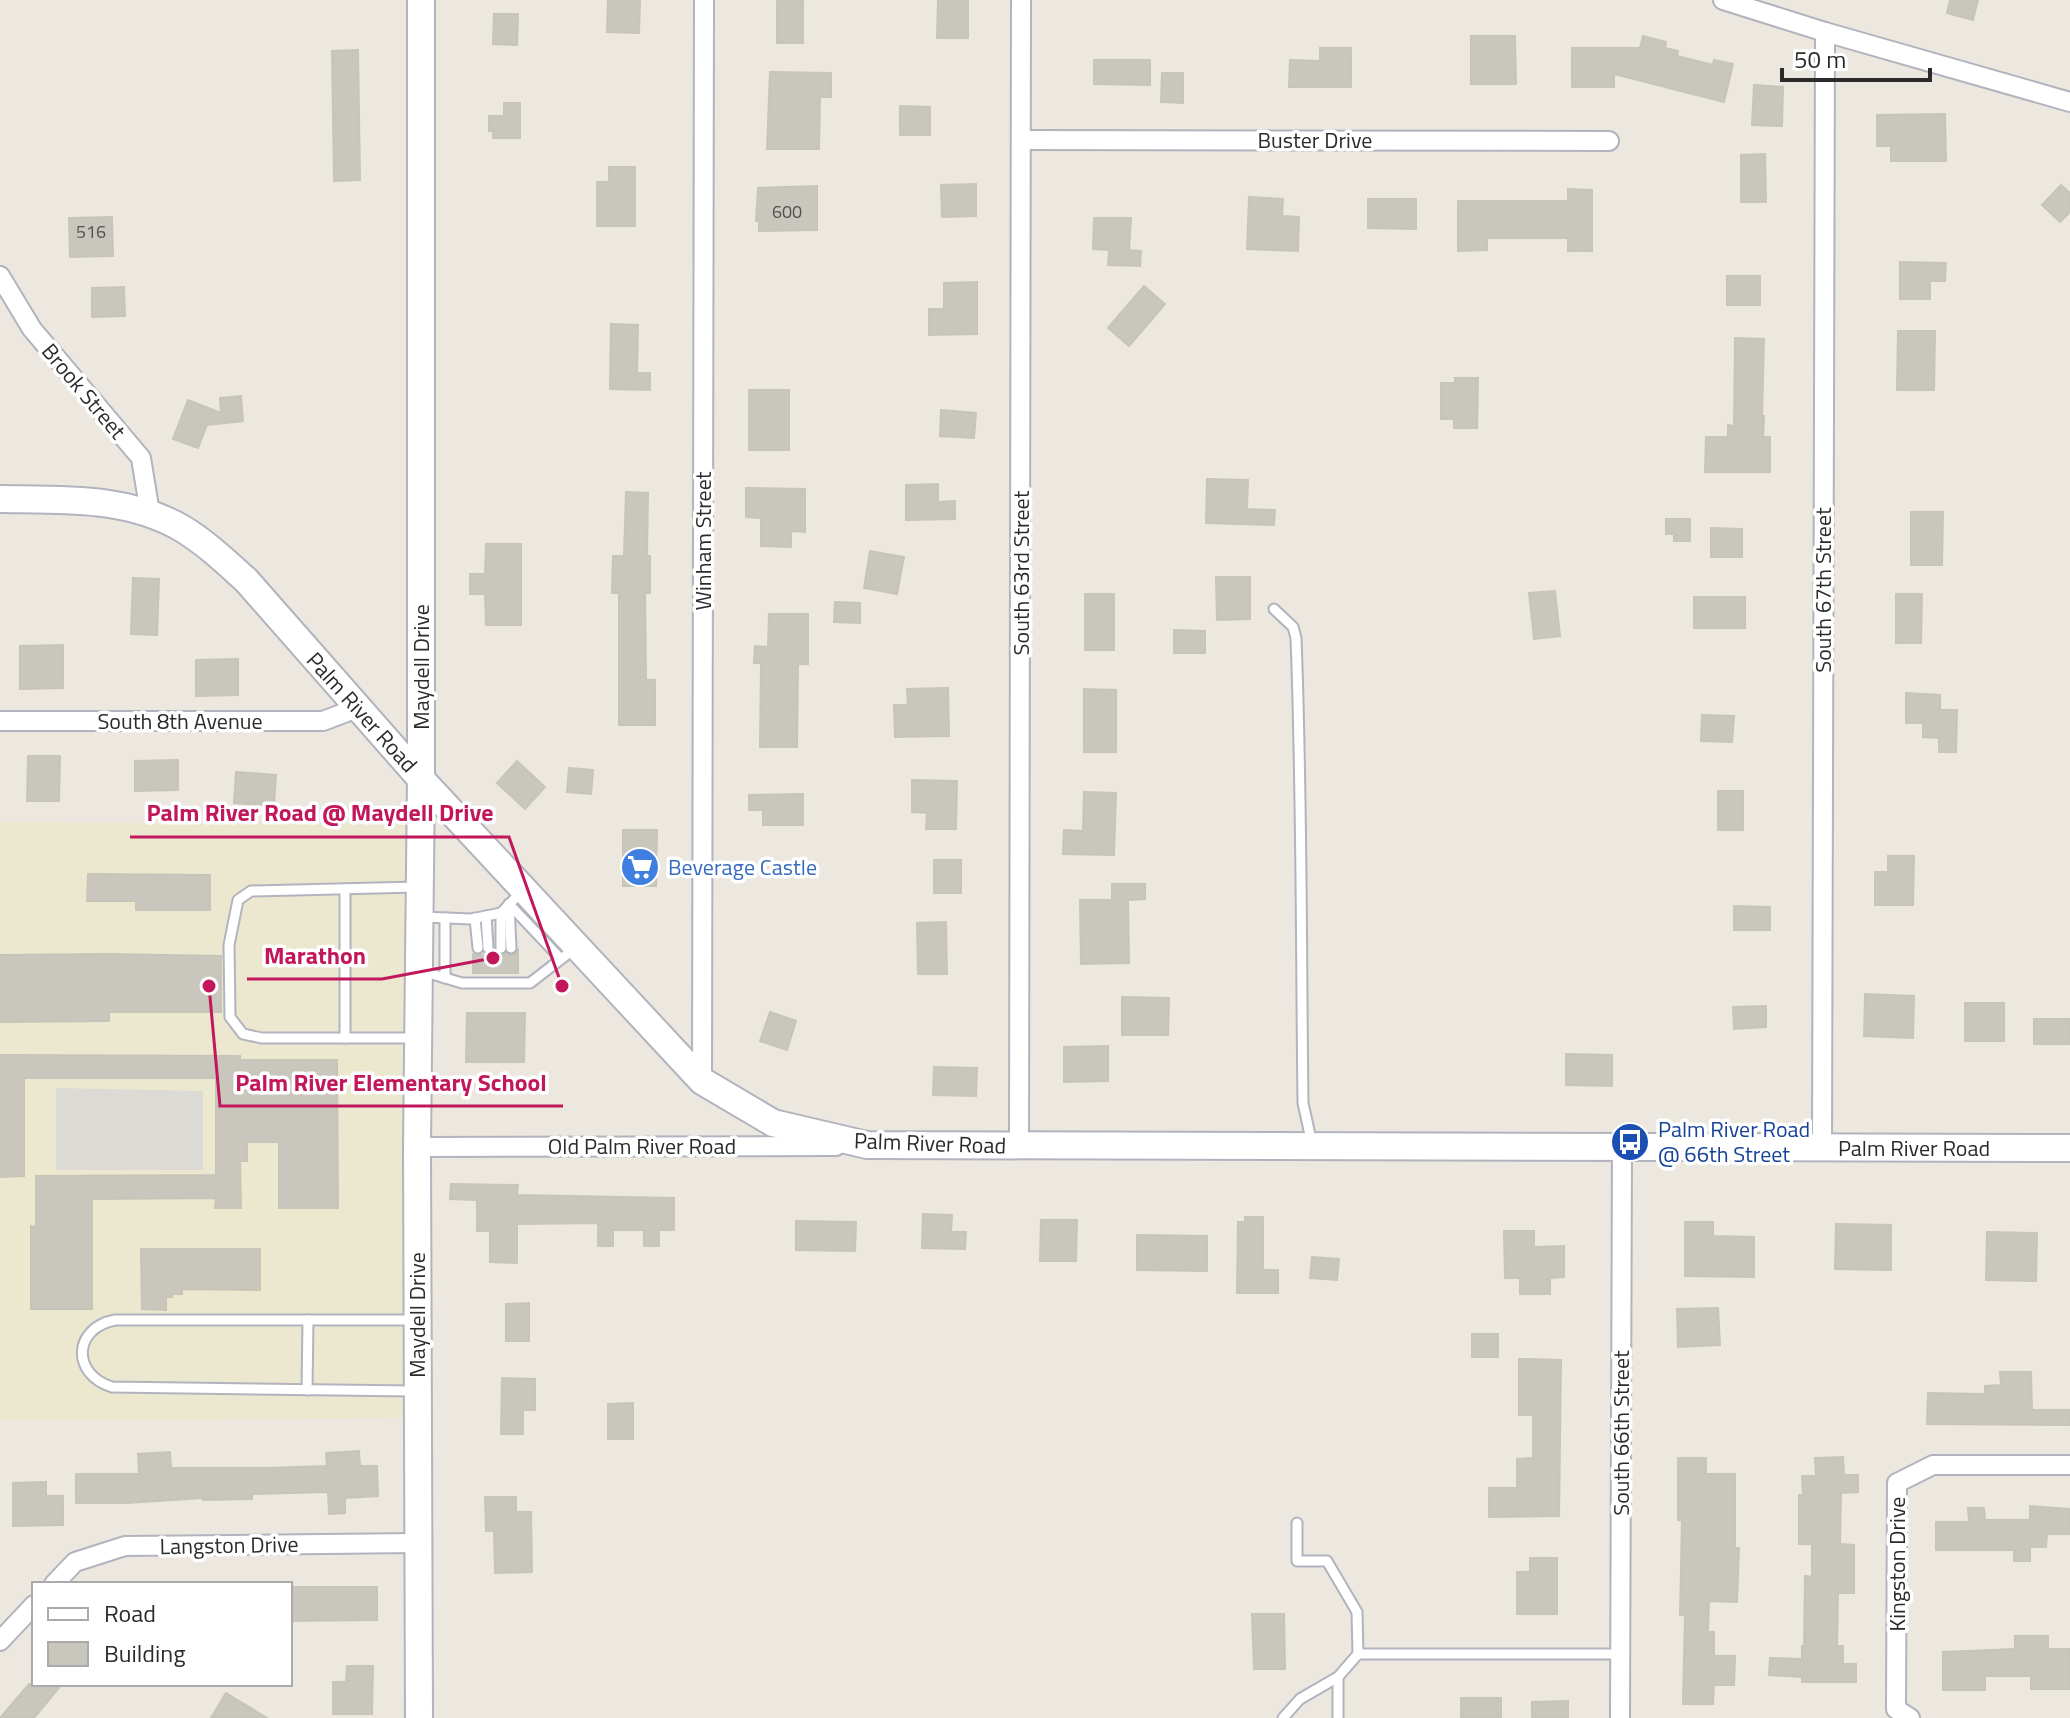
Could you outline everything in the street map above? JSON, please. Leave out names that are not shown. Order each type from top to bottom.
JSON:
[{"type":"street","name":"Maydell Drive","points":[[419,1718],[419,970],[432,917],[420,887],[421,0]]},
{"type":"street","name":"Winham Street","points":[[702,1081],[704,0]]},
{"type":"street","name":"South 63rd Street","points":[[1019,1147],[1021,0]]},
{"type":"street","points":[[1723,0],[2070,102]]},
{"type":"street","name":"South 67th Street","points":[[1822,1148],[1825,32]]},
{"type":"street","name":"Buster Drive","points":[[1022,140],[1609,141]]},
{"type":"street","name":"Brook Street","points":[[0,276],[32,329],[141,458],[150,513]]},
{"type":"street","name":"Palm River Road","points":[[0,499],[115,504],[150,513],[183,529],[215,552],[246,580],[421,779],[516,897],[569,953],[702,1081],[773,1123],[867,1145],[2070,1148]]},
{"type":"street","name":"South 8th Avenue","points":[[0,721],[323,721],[357,708]]},
{"type":"street","name":"Old Palm River Road","points":[[417,1147],[867,1145]]},
{"type":"street","name":"South 66th Street","points":[[1620,1718],[1622,1148]]},
{"type":"street","name":"Kingston Drive","points":[[1910,1718],[1896,1709],[1897,1483],[1933,1465],[2070,1465]]},
{"type":"street","name":"Langston Drive","points":[[56,1582],[75,1562],[125,1546],[417,1543]]},
{"type":"street","points":[[1,1636],[32,1607]]},
{"type":"lane","points":[[1274,609],[1293,627],[1296,638],[1301,779],[1299,852],[1303,1103],[1313,1147]]},
{"type":"lane","points":[[418,1038],[262,1038],[243,1034],[230,1017],[229,945],[238,900],[251,891],[420,887]]},
{"type":"lane","points":[[345,889],[345,1038]]},
{"type":"lane","points":[[501,913],[506,948],[516,897]]},
{"type":"lane","points":[[445,978],[432,917],[481,917],[501,913],[516,897]]},
{"type":"lane","points":[[481,917],[483,948]]},
{"type":"lane","points":[[419,970],[462,983],[483,978],[507,978],[530,983],[569,953]]},
{"type":"lane","points":[[417,1320],[115,1320],[91,1331],[82,1353],[91,1375],[112,1387],[417,1391]]},
{"type":"lane","points":[[307,1390],[308,1320]]},
{"type":"lane","points":[[1283,1718],[1300,1699],[1338,1677],[1358,1654],[1357,1612],[1327,1561],[1297,1561],[1297,1523]]},
{"type":"lane","points":[[1358,1654],[1620,1654]]},
{"type":"lane","points":[[1338,1677],[1338,1718]]},
{"type":"shaded area","points":[[0,822],[417,825],[415,1418],[0,1421]]},
{"type":"shaded area","points":[[56,1088],[203,1091],[203,1170],[56,1170]]},
{"type":"building","points":[[608,0],[640,0],[639,33],[607,32]]},
{"type":"building","points":[[777,0],[803,0],[803,43],[777,43]]},
{"type":"building","points":[[938,0],[968,0],[968,38],[937,38]]},
{"type":"building","points":[[1950,0],[1978,0],[1973,20],[1947,13]]},
{"type":"building","points":[[494,14],[518,14],[517,45],[493,44]]},
{"type":"building","points":[[1471,36],[1515,36],[1516,84],[1471,84]]},
{"type":"building","points":[[1643,36],[1666,42],[1665,48],[1678,51],[1677,56],[1713,65],[1714,60],[1733,64],[1724,102],[1614,74],[1614,87],[1572,87],[1572,48],[1640,48]]},
{"type":"building","points":[[1320,48],[1351,48],[1351,87],[1289,87],[1290,60],[1320,61]]},
{"type":"building","points":[[358,50],[360,180],[334,181],[332,51]]},
{"type":"building","points":[[1094,60],[1150,60],[1150,85],[1094,84]]},
{"type":"building","points":[[770,72],[831,73],[831,97],[820,97],[819,149],[767,149]]},
{"type":"building","points":[[1162,73],[1183,73],[1183,103],[1161,102]]},
{"type":"building","points":[[1754,85],[1783,87],[1782,126],[1752,125]]},
{"type":"building","points":[[504,103],[520,103],[520,138],[493,138],[493,131],[489,131],[489,116],[504,116]]},
{"type":"building","points":[[900,106],[930,107],[930,135],[900,135]]},
{"type":"building","points":[[1945,114],[1946,161],[1891,161],[1891,146],[1877,146],[1877,115]]},
{"type":"building","points":[[1765,154],[1766,202],[1741,202],[1741,155]]},
{"type":"building","points":[[609,167],[635,167],[635,226],[597,226],[597,182],[609,182]]},
{"type":"building","points":[[976,184],[976,216],[942,217],[941,185]]},
{"type":"building","points":[[2061,185],[2070,193],[2070,212],[2060,222],[2042,205]]},
{"type":"building","points":[[817,186],[817,230],[759,231],[759,221],[756,221],[758,188]]},
{"type":"building","points":[[1568,189],[1592,190],[1592,251],[1568,251],[1568,238],[1487,238],[1487,250],[1458,251],[1458,201],[1568,201]]},
{"type":"building","points":[[1249,197],[1283,199],[1282,216],[1299,217],[1298,251],[1247,249]]},
{"type":"building","points":[[1368,199],[1416,199],[1416,229],[1368,228]]},
{"type":"building","points":[[112,217],[113,256],[70,257],[69,218]]},
{"type":"building","points":[[1094,218],[1131,218],[1129,250],[1141,251],[1140,266],[1108,265],[1109,250],[1093,249]]},
{"type":"building","points":[[1900,262],[1946,263],[1945,281],[1930,281],[1930,299],[1900,299]]},
{"type":"building","points":[[1727,276],[1760,276],[1760,305],[1727,305]]},
{"type":"building","points":[[977,282],[977,334],[929,335],[929,309],[944,309],[944,283]]},
{"type":"building","points":[[1144,286],[1165,304],[1129,346],[1108,328]]},
{"type":"building","points":[[124,287],[125,316],[92,317],[92,288]]},
{"type":"building","points":[[611,324],[638,325],[637,373],[650,373],[650,390],[610,389]]},
{"type":"building","points":[[1898,331],[1935,331],[1934,390],[1897,390]]},
{"type":"building","points":[[1735,338],[1764,339],[1762,416],[1763,437],[1770,437],[1770,472],[1705,472],[1706,437],[1728,437],[1728,425],[1734,426]]},
{"type":"building","points":[[1455,378],[1478,378],[1477,428],[1454,428],[1454,419],[1441,419],[1441,383],[1455,383]]},
{"type":"building","points":[[749,390],[789,390],[789,450],[749,450]]},
{"type":"building","points":[[241,396],[243,421],[207,425],[198,448],[173,439],[188,400],[221,413],[220,398]]},
{"type":"building","points":[[941,410],[976,413],[974,438],[940,436]]},
{"type":"building","points":[[1207,479],[1248,480],[1247,509],[1275,510],[1274,525],[1206,523]]},
{"type":"building","points":[[938,484],[938,502],[955,501],[955,519],[906,520],[906,485]]},
{"type":"building","points":[[746,488],[805,489],[805,532],[791,531],[791,547],[761,546],[761,518],[746,517]]},
{"type":"building","points":[[626,492],[648,493],[650,593],[645,593],[646,680],[655,680],[655,725],[619,725],[619,593],[612,593],[613,556],[624,556]]},
{"type":"building","points":[[1911,512],[1943,512],[1942,565],[1911,565]]},
{"type":"building","points":[[1666,519],[1690,519],[1690,541],[1674,541],[1674,534],[1666,534]]},
{"type":"building","points":[[1711,528],[1742,529],[1742,557],[1711,557]]},
{"type":"building","points":[[486,544],[521,544],[521,625],[486,625],[485,594],[470,594],[470,574],[485,574]]},
{"type":"building","points":[[870,551],[904,557],[897,594],[864,588]]},
{"type":"building","points":[[1216,577],[1250,577],[1250,619],[1217,620]]},
{"type":"building","points":[[133,578],[159,579],[157,635],[131,634]]},
{"type":"building","points":[[1555,591],[1560,636],[1534,639],[1529,593]]},
{"type":"building","points":[[1085,594],[1114,594],[1114,650],[1085,650]]},
{"type":"building","points":[[1896,594],[1922,594],[1921,643],[1896,643]]},
{"type":"building","points":[[1694,597],[1745,597],[1745,628],[1694,628]]},
{"type":"building","points":[[835,602],[860,603],[860,623],[834,622]]},
{"type":"building","points":[[769,614],[808,614],[808,664],[798,664],[797,747],[760,747],[761,663],[754,663],[755,646],[768,647]]},
{"type":"building","points":[[1174,630],[1205,631],[1205,653],[1174,653]]},
{"type":"building","points":[[63,645],[63,688],[20,689],[20,646]]},
{"type":"building","points":[[238,659],[238,695],[196,696],[196,660]]},
{"type":"building","points":[[948,688],[949,736],[895,737],[894,705],[908,705],[907,689]]},
{"type":"building","points":[[1084,689],[1116,690],[1116,752],[1084,752]]},
{"type":"building","points":[[1906,693],[1940,695],[1940,710],[1957,710],[1956,752],[1939,752],[1939,738],[1923,737],[1923,723],[1906,723]]},
{"type":"building","points":[[1702,715],[1734,716],[1732,742],[1701,741]]},
{"type":"building","points":[[28,756],[60,756],[59,801],[27,801]]},
{"type":"building","points":[[178,760],[178,790],[135,791],[135,761]]},
{"type":"building","points":[[517,761],[545,787],[525,809],[497,783]]},
{"type":"building","points":[[569,768],[593,770],[591,794],[567,792]]},
{"type":"building","points":[[236,772],[276,775],[274,806],[234,803]]},
{"type":"building","points":[[912,780],[957,781],[956,829],[926,829],[927,813],[912,812]]},
{"type":"building","points":[[1718,791],[1743,791],[1743,830],[1718,830]]},
{"type":"building","points":[[1084,792],[1116,793],[1114,855],[1063,854],[1064,830],[1083,831]]},
{"type":"building","points":[[803,794],[803,825],[763,825],[763,810],[749,810],[749,795]]},
{"type":"building","points":[[623,830],[657,830],[656,886],[623,886]]},
{"type":"building","points":[[1888,856],[1914,856],[1913,905],[1875,905],[1875,872],[1888,872]]},
{"type":"building","points":[[934,860],[961,860],[961,893],[934,893]]},
{"type":"building","points":[[88,874],[210,875],[210,910],[136,910],[136,901],[87,901]]},
{"type":"building","points":[[1112,884],[1145,884],[1145,899],[1128,900],[1129,963],[1081,964],[1080,900],[1112,900]]},
{"type":"building","points":[[1734,906],[1770,907],[1770,930],[1734,930]]},
{"type":"building","points":[[946,922],[947,974],[918,974],[917,923]]},
{"type":"building","points":[[518,950],[518,973],[473,973],[473,954],[489,955],[494,952],[512,955]]},
{"type":"building","points":[[0,955],[221,956],[221,1012],[109,1012],[109,1021],[0,1022]]},
{"type":"building","points":[[1865,994],[1914,996],[1913,1038],[1864,1036]]},
{"type":"building","points":[[1122,997],[1169,998],[1168,1035],[1122,1035]]},
{"type":"building","points":[[1965,1003],[2004,1003],[2004,1041],[1965,1041]]},
{"type":"building","points":[[1766,1006],[1766,1027],[1734,1029],[1733,1007]]},
{"type":"building","points":[[770,1012],[796,1021],[787,1050],[760,1041]]},
{"type":"building","points":[[467,1013],[525,1013],[524,1062],[466,1062]]},
{"type":"building","points":[[2034,1019],[2070,1019],[2070,1044],[2034,1044]]},
{"type":"building","points":[[1108,1046],[1108,1081],[1064,1082],[1064,1047]]},
{"type":"building","points":[[1566,1054],[1612,1055],[1612,1086],[1566,1085]]},
{"type":"building","points":[[0,1055],[240,1056],[240,1060],[337,1060],[338,1208],[279,1208],[279,1142],[247,1142],[247,1161],[240,1161],[241,1208],[215,1208],[216,1198],[92,1199],[92,1309],[31,1309],[31,1226],[36,1227],[36,1176],[216,1175],[216,1078],[24,1078],[24,1176],[0,1177]]},
{"type":"building","points":[[934,1067],[977,1068],[976,1096],[933,1095]]},
{"type":"building","points":[[451,1184],[518,1185],[517,1195],[674,1198],[674,1230],[659,1230],[659,1246],[644,1246],[644,1230],[613,1230],[613,1246],[598,1246],[598,1223],[517,1224],[517,1263],[490,1262],[490,1231],[477,1231],[477,1200],[450,1199]]},
{"type":"building","points":[[923,1214],[952,1215],[951,1232],[966,1232],[965,1249],[922,1248]]},
{"type":"building","points":[[1245,1217],[1263,1217],[1263,1270],[1278,1270],[1278,1293],[1237,1293],[1238,1222],[1245,1222]]},
{"type":"building","points":[[1041,1220],[1077,1220],[1076,1261],[1040,1261]]},
{"type":"building","points":[[796,1221],[856,1222],[855,1251],[796,1250]]},
{"type":"building","points":[[1685,1222],[1713,1222],[1713,1236],[1754,1237],[1754,1277],[1685,1276]]},
{"type":"building","points":[[1836,1224],[1891,1225],[1891,1270],[1835,1269]]},
{"type":"building","points":[[1504,1231],[1534,1231],[1534,1247],[1564,1246],[1564,1277],[1550,1278],[1550,1294],[1520,1294],[1520,1278],[1505,1278]]},
{"type":"building","points":[[1987,1232],[2037,1233],[2036,1281],[1986,1280]]},
{"type":"building","points":[[1137,1235],[1207,1236],[1207,1271],[1137,1270]]},
{"type":"building","points":[[141,1249],[260,1249],[260,1290],[182,1289],[182,1294],[166,1297],[166,1310],[142,1309]]},
{"type":"building","points":[[1312,1257],[1339,1259],[1337,1280],[1310,1278]]},
{"type":"building","points":[[529,1303],[529,1341],[506,1341],[506,1304]]},
{"type":"building","points":[[1718,1308],[1720,1345],[1678,1347],[1677,1309]]},
{"type":"building","points":[[1472,1334],[1498,1334],[1498,1357],[1472,1357]]},
{"type":"building","points":[[1519,1359],[1561,1360],[1559,1516],[1489,1517],[1489,1488],[1517,1488],[1517,1459],[1533,1458],[1533,1415],[1519,1415]]},
{"type":"building","points":[[2000,1372],[2031,1372],[2032,1410],[2070,1410],[2070,1425],[1927,1424],[1928,1393],[1985,1394],[1985,1386],[2001,1385]]},
{"type":"building","points":[[502,1378],[535,1379],[535,1410],[523,1410],[523,1434],[501,1434]]},
{"type":"building","points":[[633,1403],[633,1439],[608,1439],[608,1404]]},
{"type":"building","points":[[359,1451],[360,1466],[377,1466],[378,1496],[345,1498],[345,1513],[329,1514],[328,1492],[252,1494],[252,1499],[76,1503],[76,1474],[139,1474],[138,1454],[170,1452],[171,1468],[266,1468],[327,1466],[326,1453]]},
{"type":"building","points":[[1843,1457],[1844,1475],[1858,1475],[1858,1492],[1841,1493],[1840,1544],[1854,1545],[1854,1593],[1838,1593],[1837,1646],[1843,1646],[1843,1664],[1856,1664],[1856,1682],[1802,1682],[1802,1677],[1769,1675],[1770,1658],[1802,1659],[1805,1576],[1812,1577],[1812,1544],[1799,1544],[1802,1476],[1816,1476],[1815,1458]]},
{"type":"building","points":[[1678,1458],[1706,1458],[1706,1474],[1735,1474],[1735,1548],[1739,1548],[1737,1602],[1709,1601],[1708,1632],[1714,1632],[1714,1656],[1735,1656],[1734,1685],[1714,1685],[1713,1704],[1683,1704],[1685,1615],[1680,1615],[1682,1520],[1678,1520]]},
{"type":"building","points":[[46,1482],[46,1496],[63,1496],[63,1525],[13,1526],[13,1483]]},
{"type":"building","points":[[485,1497],[516,1497],[516,1512],[531,1512],[532,1572],[495,1573],[494,1531],[486,1531]]},
{"type":"building","points":[[2030,1506],[2070,1509],[2070,1534],[2047,1534],[2046,1547],[2030,1547],[2030,1561],[2014,1561],[2014,1550],[1936,1550],[1936,1522],[1969,1522],[1968,1508],[1984,1508],[1985,1520],[2030,1520]]},
{"type":"building","points":[[1530,1558],[1557,1558],[1557,1614],[1517,1614],[1517,1572],[1530,1572]]},
{"type":"building","points":[[292,1587],[377,1587],[377,1620],[292,1621]]},
{"type":"building","points":[[1252,1614],[1284,1614],[1285,1669],[1254,1669]]},
{"type":"building","points":[[2015,1636],[2048,1636],[2048,1649],[2070,1649],[2070,1689],[2031,1689],[2031,1676],[1985,1676],[1985,1690],[1943,1690],[1943,1652],[2015,1649]]},
{"type":"building","points":[[347,1666],[373,1666],[372,1714],[333,1714],[333,1682],[346,1682]]},
{"type":"building","points":[[29,1684],[60,1686],[34,1718],[0,1718]]},
{"type":"building","points":[[226,1693],[267,1718],[211,1718]]},
{"type":"building","points":[[1461,1698],[1501,1698],[1501,1718],[1461,1718]]},
{"type":"building","points":[[1568,1701],[1568,1718],[1532,1718],[1532,1702]]},
{"type":"place","name":"Beverage Castle","points":[[640,867]]},
{"type":"place","name":"Marathon","points":[[493,958]]},
{"type":"place","name":"Palm River Elementary School","points":[[209,986]]},
{"type":"place","name":"Palm River Road @ Maydell Drive","points":[[562,986]]},
{"type":"place","name":"Palm River Road @ 66th Street","points":[[1630,1142]]}]
